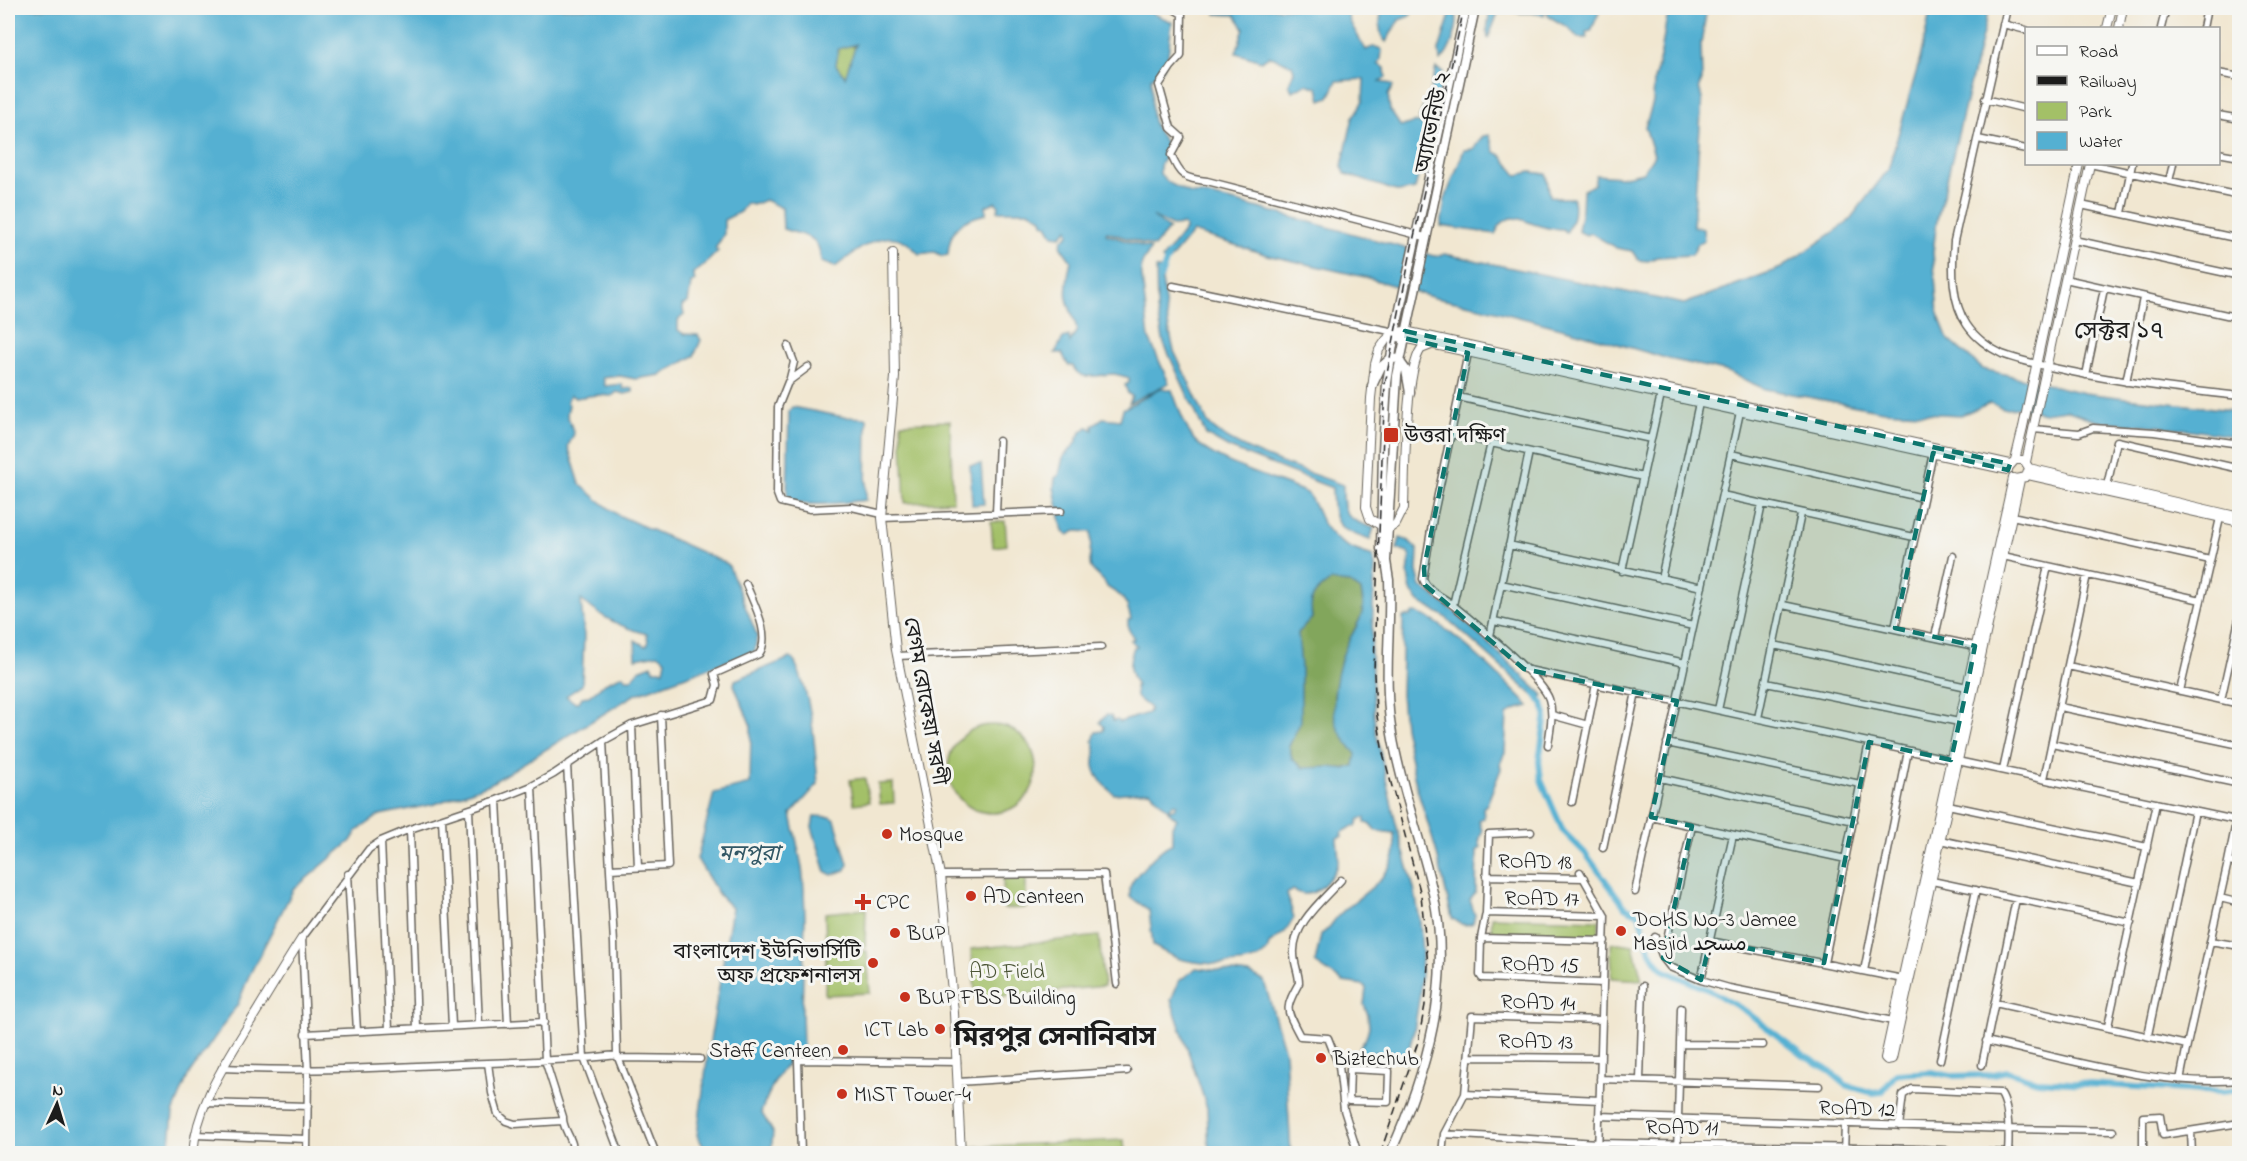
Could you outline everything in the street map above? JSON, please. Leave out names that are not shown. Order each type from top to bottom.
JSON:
[{"type":"main road","name":"অ্যাভেনিউ ২","points":[[1420,239],[1466,8]]},
{"type":"main road","name":"অ্যাভেনিউ ২","points":[[1420,239],[1474,8]]},
{"type":"main road","points":[[1385,527],[1385,398],[1395,334],[1408,292],[1420,239]]},
{"type":"main road","points":[[1389,1154],[1430,1041],[1438,995],[1440,952],[1433,894],[1392,735],[1387,696],[1389,585],[1386,561],[1381,549],[1385,527],[1395,394],[1405,334],[1408,292]]},
{"type":"main road","points":[[1391,358],[1400,360]]},
{"type":"main road","points":[[1372,386],[1382,365],[1391,358]]},
{"type":"main road","points":[[1400,360],[1407,375],[1410,393]]},
{"type":"street","points":[[1172,8],[1182,14],[1181,56],[1159,85],[1171,128],[1181,137],[1171,155],[1179,173],[1187,179],[1218,184],[1420,239]]},
{"type":"street","points":[[2007,8],[1954,241],[1953,271],[1957,302],[1967,326],[1988,346],[2046,368],[2126,382],[2239,395]]},
{"type":"street","points":[[2108,27],[2112,8]]},
{"type":"street","points":[[2119,27],[2123,8]]},
{"type":"street","points":[[2162,27],[2166,8]]},
{"type":"street","points":[[2203,27],[2207,8]]},
{"type":"street","points":[[2003,24],[2025,30]]},
{"type":"street","points":[[2220,73],[2240,77]]},
{"type":"street","points":[[1985,99],[2025,109]]},
{"type":"street","points":[[2220,115],[2240,119]]},
{"type":"street","points":[[1978,138],[2025,149]]},
{"type":"street","points":[[2220,153],[2240,158]]},
{"type":"street","points":[[2079,165],[2023,427],[2011,464],[2016,479],[2012,516],[2003,556],[1979,647],[1967,687],[1959,722],[1955,760],[1948,805],[1890,1061],[1885,1058],[1893,1021],[1955,760],[1979,647],[2016,479],[2028,468],[2033,429],[2090,165]]},
{"type":"street","points":[[2095,165],[2240,196]]},
{"type":"street","points":[[2122,213],[2132,165]]},
{"type":"street","points":[[2169,181],[2173,165]]},
{"type":"street","points":[[2081,205],[2240,239]]},
{"type":"street","points":[[2074,240],[2240,276]]},
{"type":"street","name":"বেগম রোকেয়া সরণী","points":[[893,253],[895,377],[882,516],[897,656],[941,876],[957,1062],[961,1154]]},
{"type":"street","points":[[2065,279],[2240,318]]},
{"type":"street","points":[[1173,286],[2011,464],[2240,517]]},
{"type":"street","points":[[2086,375],[2104,289]]},
{"type":"street","points":[[2126,382],[2143,298]]},
{"type":"street","points":[[1395,334],[1386,340],[1379,350],[1372,386],[1365,501],[1370,519],[1385,527],[1396,524],[1404,508],[1410,393],[1416,357],[1423,348],[1432,345]]},
{"type":"street","points":[[1405,334],[1432,345],[1740,412],[1933,453],[2011,464]]},
{"type":"street","points":[[788,346],[794,362],[778,407],[777,494],[780,502],[789,506],[810,509],[852,507],[882,516],[1061,511]]},
{"type":"street","points":[[1468,353],[1423,575],[1427,587],[1490,636],[1545,690],[1550,703],[1551,715],[1548,745]]},
{"type":"street","points":[[788,382],[808,366]]},
{"type":"street","points":[[1622,571],[1661,394]]},
{"type":"street","points":[[1458,397],[1652,439]]},
{"type":"street","points":[[1661,579],[1699,403]]},
{"type":"street","points":[[1635,892],[1740,412]]},
{"type":"street","points":[[2033,429],[2079,433],[2093,428],[2154,432],[2240,444]]},
{"type":"street","points":[[1451,434],[1643,477]]},
{"type":"street","points":[[996,513],[999,441]]},
{"type":"street","points":[[2107,486],[2117,441],[2240,469]]},
{"type":"street","points":[[1453,605],[1491,443]]},
{"type":"street","points":[[1490,636],[1529,452]]},
{"type":"street","points":[[1895,628],[1933,453]]},
{"type":"street","points":[[1731,454],[1923,498]]},
{"type":"street","points":[[2028,468],[2240,522]]},
{"type":"street","points":[[1722,495],[1914,537]]},
{"type":"street","points":[[1718,710],[1762,504]]},
{"type":"street","points":[[1758,718],[1802,513]]},
{"type":"street","points":[[2012,516],[2210,560]]},
{"type":"street","points":[[2180,691],[2220,518]]},
{"type":"street","points":[[1509,545],[1702,587]]},
{"type":"street","points":[[1935,637],[1953,556]]},
{"type":"street","points":[[2003,556],[2201,600]]},
{"type":"street","points":[[2003,770],[2048,566]]},
{"type":"street","points":[[2044,779],[2087,575]]},
{"type":"street","points":[[193,1154],[195,1135],[222,1068],[302,938],[369,849],[381,841],[410,829],[497,801],[532,786],[632,725],[713,700],[717,685],[714,674],[759,654],[764,645],[762,630],[746,584]]},
{"type":"street","points":[[1501,584],[1693,626]]},
{"type":"street","points":[[1783,605],[1979,647]]},
{"type":"street","points":[[2221,700],[2240,615]]},
{"type":"street","points":[[1494,621],[1685,663]]},
{"type":"street","points":[[1774,645],[1967,687]]},
{"type":"street","points":[[897,656],[1101,647]]},
{"type":"street","points":[[2068,666],[2240,704]]},
{"type":"street","points":[[1524,669],[2238,820]]},
{"type":"street","points":[[1766,683],[1959,722]]},
{"type":"street","points":[[1572,802],[1596,684]]},
{"type":"street","points":[[1603,848],[1636,692]]},
{"type":"street","points":[[2060,707],[2240,746]]},
{"type":"street","points":[[610,868],[668,866],[661,715]]},
{"type":"street","points":[[1551,715],[1588,725]]},
{"type":"street","points":[[632,725],[638,867]]},
{"type":"street","points":[[603,741],[619,1056],[656,1154]]},
{"type":"street","points":[[1824,963],[1869,742]]},
{"type":"street","points":[[1667,743],[1860,784]]},
{"type":"street","points":[[2052,744],[2240,784]]},
{"type":"street","points":[[1864,971],[1908,751]]},
{"type":"street","points":[[567,765],[584,1058],[620,1154]]},
{"type":"street","points":[[1660,778],[1854,821]]},
{"type":"street","points":[[532,786],[545,1060],[563,1117],[562,1121],[574,1145],[572,1154]]},
{"type":"street","points":[[497,801],[508,1024]]},
{"type":"street","points":[[2108,1026],[2156,803]]},
{"type":"street","points":[[2180,1080],[2240,803]]},
{"type":"street","points":[[1948,805],[2147,846]]},
{"type":"street","points":[[469,810],[479,1025]]},
{"type":"street","points":[[2148,1035],[2195,811]]},
{"type":"street","points":[[1651,817],[1846,859]]},
{"type":"street","points":[[442,819],[452,1026]]},
{"type":"street","points":[[1663,958],[1692,826]]},
{"type":"street","points":[[410,829],[417,1028]]},
{"type":"street","name":"ROAD 17","points":[[1531,832],[1489,834],[1486,913],[1605,916]]},
{"type":"street","points":[[1701,980],[1733,835]]},
{"type":"street","points":[[1940,840],[2139,883]]},
{"type":"street","points":[[381,841],[389,1029]]},
{"type":"street","points":[[2228,862],[2240,864]]},
{"type":"street","points":[[348,874],[357,1031]]},
{"type":"street","points":[[941,876],[1104,874],[1117,984]]},
{"type":"street","name":"ROAD 18","points":[[1486,876],[1582,875],[1605,916]]},
{"type":"street","points":[[1341,880],[1312,912],[1297,937],[1294,956],[1299,982],[1291,995],[1288,1012],[1300,1036],[1328,1038],[1339,1066],[1344,1110],[1358,1154]]},
{"type":"street","points":[[1932,881],[2131,923]]},
{"type":"street","points":[[1940,1060],[1976,890]]},
{"type":"street","points":[[2220,898],[2240,903]]},
{"type":"street","points":[[1982,1065],[2016,899]]},
{"type":"street","points":[[1486,913],[1481,938],[1605,941]]},
{"type":"street","points":[[1598,1154],[1605,916]]},
{"type":"street","points":[[302,938],[308,1071],[307,1154]]},
{"type":"street","name":"ROAD 15","points":[[1481,938],[1480,975],[1482,978],[1603,983]]},
{"type":"street","points":[[1655,938],[1663,958],[1670,967],[1701,980],[1729,988],[1893,1021]]},
{"type":"street","points":[[1710,941],[1903,979]]},
{"type":"street","points":[[2210,941],[2240,946]]},
{"type":"street","points":[[1640,1080],[1644,986]]},
{"type":"street","points":[[1995,1003],[2187,1045]]},
{"type":"street","points":[[1677,1154],[1681,1008]]},
{"type":"street","name":"ROAD 14","points":[[1470,1056],[1472,1016],[1602,1020]]},
{"type":"street","points":[[305,1034],[544,1022]]},
{"type":"street","points":[[1986,1041],[2128,1072],[2180,1080],[2240,1080]]},
{"type":"street","points":[[1680,1044],[1763,1045]]},
{"type":"street","points":[[222,1068],[308,1071],[619,1056],[700,1059]]},
{"type":"street","points":[[1442,1154],[1444,1134],[1465,1094],[1470,1056]]},
{"type":"street","name":"ROAD 13","points":[[1470,1056],[1601,1058]]},
{"type":"street","points":[[801,1154],[798,1060],[957,1062]]},
{"type":"street","points":[[488,1063],[492,1093],[498,1114],[515,1124],[562,1121]]},
{"type":"street","points":[[1350,1069],[1389,1071],[1388,1102],[1349,1101],[1349,1086],[1350,1069]]},
{"type":"street","points":[[958,1082],[1126,1071]]},
{"type":"street","points":[[1600,1078],[1819,1086]]},
{"type":"street","points":[[1341,1086],[1349,1086]]},
{"type":"street","points":[[1899,1126],[1903,1095],[1912,1089],[2001,1093],[2009,1129],[2008,1153]]},
{"type":"street","points":[[1465,1094],[1600,1100]]},
{"type":"street","points":[[206,1103],[308,1106]]},
{"type":"street","name":"ROAD 12","points":[[1599,1116],[2113,1131]]},
{"type":"street","points":[[2143,1154],[2143,1117],[2160,1116],[2163,1135],[2240,1123]]},
{"type":"street","points":[[1844,1151],[1845,1124]]},
{"type":"street","points":[[2191,1131],[2192,1154]]},
{"type":"street","name":"ROAD 11","points":[[1444,1134],[1598,1143],[1678,1143],[1844,1151],[2027,1154]]},
{"type":"street","points":[[195,1135],[307,1138]]},
{"type":"highlighted area","points":[[1405,331],[2010,464],[2008,470],[1933,453],[1895,628],[1975,646],[1967,687],[1951,760],[1869,742],[1824,963],[1710,941],[1701,980],[1663,958],[1692,826],[1651,817],[1677,701],[1524,669],[1425,585],[1424,568],[1468,353],[1404,338]]},
{"type":"green space","points":[[849,45],[860,49],[848,81],[836,65],[838,49]]},
{"type":"green space","points":[[950,421],[953,501],[905,503],[901,423]]},
{"type":"green space","points":[[1005,521],[1007,545],[993,547],[991,522]]},
{"type":"green space","points":[[1330,581],[1350,583],[1361,591],[1364,611],[1347,644],[1339,668],[1334,696],[1350,747],[1357,754],[1354,766],[1329,769],[1303,768],[1292,759],[1289,746],[1298,721],[1300,706],[1301,676],[1298,633],[1312,618],[1311,605],[1314,596]]},
{"type":"green space","points":[[992,725],[1009,728],[1023,738],[1033,752],[1036,769],[1033,786],[1023,800],[1009,810],[992,813],[975,810],[961,800],[951,786],[948,769],[951,752],[961,738],[975,728]]},
{"type":"green space","points":[[865,778],[869,802],[854,804],[850,780]]},
{"type":"green space","points":[[893,783],[894,803],[880,804],[878,784]]},
{"type":"green space","points":[[1026,878],[1026,908],[1004,909],[1003,879]]},
{"type":"green space","points":[[866,909],[865,947],[826,947],[825,913]]},
{"type":"green space","points":[[1492,917],[1599,920],[1599,937],[1491,932]]},
{"type":"green space","name":"AD Field","points":[[1099,936],[1104,986],[976,999],[971,949]]},
{"type":"green space","points":[[1611,944],[1633,945],[1642,980],[1612,978]]},
{"type":"green space","points":[[867,951],[870,993],[825,995],[826,952]]},
{"type":"green space","points":[[1124,1140],[1125,1153],[967,1153],[967,1147]]},
{"type":"water","points":[[8,8],[1142,8],[1172,22],[1168,55],[1163,69],[1151,78],[1153,122],[1170,147],[1160,166],[1160,174],[1169,183],[1191,194],[1201,194],[1240,203],[1434,256],[1445,254],[1684,304],[1781,268],[1847,223],[1888,170],[1920,59],[1931,8],[1989,8],[1937,220],[1933,252],[1938,314],[1948,339],[1983,369],[2084,393],[2239,411],[2239,437],[2178,428],[2096,421],[2066,410],[2044,413],[2019,408],[2006,409],[1990,403],[1961,415],[1883,411],[1765,389],[1725,371],[1669,359],[1476,306],[1435,298],[1365,277],[1271,256],[1193,232],[1167,263],[1162,259],[1186,228],[1183,225],[1172,226],[1152,216],[1169,229],[1154,247],[1107,232],[1106,234],[1151,249],[1141,268],[1149,338],[1169,383],[1129,403],[1132,396],[1128,394],[1125,385],[1129,383],[1129,378],[1114,374],[1085,376],[1076,371],[1073,366],[1068,365],[1062,353],[1055,353],[1063,338],[1069,336],[1070,342],[1077,330],[1067,295],[1071,261],[1061,247],[1062,240],[1069,234],[1068,229],[1061,236],[1053,235],[1043,223],[1042,218],[1028,211],[998,211],[999,206],[995,202],[986,206],[986,214],[958,226],[951,237],[948,255],[942,256],[935,252],[919,254],[904,241],[886,238],[868,244],[835,267],[821,262],[815,241],[783,229],[782,208],[765,200],[753,205],[746,203],[740,212],[724,220],[724,234],[715,249],[718,251],[693,273],[695,281],[691,283],[688,303],[682,305],[684,315],[678,320],[678,330],[684,334],[698,335],[701,340],[694,356],[661,375],[635,379],[620,376],[603,378],[605,386],[622,384],[623,389],[633,388],[633,392],[576,398],[570,395],[567,402],[569,405],[567,414],[574,434],[568,446],[580,484],[618,515],[728,564],[757,635],[755,651],[634,695],[490,784],[435,804],[380,815],[357,831],[351,841],[293,890],[248,978],[238,1004],[188,1076],[173,1113],[169,1153],[8,1153]],"holes":[[[856,44],[845,77],[836,65],[838,49]],[[581,600],[612,621],[647,634],[648,644],[645,646],[635,640],[636,658],[658,654],[666,660],[664,670],[654,670],[652,665],[639,670],[632,679],[626,679],[623,675],[605,683],[589,696],[582,697],[579,702],[574,702],[566,696],[582,685],[584,636]]]},
{"type":"water","points":[[1216,8],[1346,8],[1350,22],[1366,50],[1378,47],[1382,50],[1378,64],[1385,68],[1386,78],[1380,82],[1393,86],[1388,95],[1390,110],[1401,127],[1416,122],[1426,128],[1426,142],[1415,189],[1399,192],[1345,174],[1342,166],[1353,117],[1363,101],[1364,79],[1337,81],[1329,97],[1321,100],[1318,88],[1306,84],[1292,91],[1289,84],[1294,71],[1292,65],[1269,56],[1261,61],[1236,53],[1244,28],[1235,15],[1216,14]]},
{"type":"water","points":[[1382,8],[1425,8],[1413,11],[1410,16],[1399,20],[1386,42],[1380,30]]},
{"type":"water","points":[[1490,8],[1601,8],[1591,31],[1586,32],[1587,38],[1578,38],[1569,28],[1548,16],[1548,12],[1544,12],[1544,16],[1511,11],[1498,13],[1488,39]]},
{"type":"water","points":[[1677,8],[1707,8],[1701,44],[1702,80],[1699,87],[1702,99],[1693,226],[1703,229],[1704,240],[1698,244],[1692,255],[1657,257],[1648,261],[1638,260],[1632,251],[1616,248],[1591,233],[1586,235],[1578,231],[1583,190],[1594,185],[1596,175],[1621,177],[1643,172],[1654,155],[1645,127],[1653,102],[1654,80],[1666,22],[1670,12]]},
{"type":"water","points":[[1451,12],[1455,12],[1456,30],[1447,52],[1440,61],[1439,50]]},
{"type":"water","points":[[1436,68],[1443,72],[1438,100],[1429,123],[1419,119],[1429,97]]},
{"type":"water","points":[[1489,135],[1495,152],[1501,155],[1517,175],[1531,172],[1546,174],[1550,196],[1573,198],[1573,216],[1566,233],[1563,229],[1546,228],[1516,218],[1505,220],[1495,234],[1441,226],[1445,199],[1464,150],[1473,149],[1483,136]]},
{"type":"water","points":[[1156,268],[1164,271],[1162,280],[1174,351],[1208,423],[1219,433],[1251,451],[1343,485],[1343,503],[1348,514],[1357,522],[1374,528],[1370,540],[1349,532],[1338,523],[1333,510],[1332,488],[1229,448],[1206,435],[1164,344],[1157,310]]},
{"type":"water","points":[[1161,388],[1172,390],[1189,432],[1200,446],[1228,462],[1307,493],[1330,533],[1349,547],[1373,556],[1375,566],[1371,658],[1375,728],[1420,921],[1422,954],[1420,993],[1414,1031],[1405,1063],[1392,1051],[1392,1059],[1379,1056],[1375,1051],[1371,1056],[1356,1053],[1366,1038],[1369,1027],[1364,1005],[1366,988],[1363,985],[1343,982],[1315,963],[1321,934],[1347,907],[1371,888],[1390,866],[1395,853],[1394,833],[1376,831],[1370,824],[1365,823],[1365,818],[1359,819],[1356,827],[1353,826],[1341,833],[1342,836],[1337,838],[1339,860],[1330,878],[1316,891],[1303,894],[1292,890],[1287,894],[1294,918],[1285,932],[1269,944],[1266,953],[1246,962],[1219,964],[1193,962],[1176,958],[1153,946],[1149,910],[1130,897],[1130,887],[1136,876],[1148,862],[1172,844],[1172,826],[1177,819],[1168,811],[1175,808],[1177,804],[1174,803],[1168,810],[1150,791],[1114,794],[1101,782],[1095,770],[1093,741],[1096,732],[1103,731],[1104,727],[1100,722],[1106,715],[1111,716],[1113,721],[1120,722],[1148,713],[1150,708],[1136,697],[1135,686],[1137,686],[1132,676],[1130,663],[1134,647],[1137,646],[1130,640],[1134,639],[1128,628],[1128,620],[1131,619],[1127,605],[1121,596],[1107,587],[1091,568],[1091,532],[1076,531],[1068,535],[1063,532],[1054,488],[1055,478],[1059,475],[1063,457],[1077,442],[1082,431],[1088,427],[1093,430],[1093,425],[1103,418],[1120,420],[1123,409]],"holes":[[[1330,581],[1350,583],[1361,591],[1363,606],[1341,661],[1334,709],[1340,731],[1356,754],[1354,766],[1345,769],[1303,768],[1292,759],[1289,746],[1301,721],[1301,667],[1298,633],[1312,618],[1312,600],[1320,589]]]},
{"type":"water","points":[[792,407],[844,417],[867,418],[866,500],[803,504],[787,499],[789,411]]},
{"type":"water","points":[[981,464],[984,504],[972,505],[970,465]]},
{"type":"water","points":[[1400,538],[1409,541],[1418,550],[1417,571],[1421,587],[1455,612],[1543,695],[1541,698],[1537,699],[1444,616],[1419,602],[1411,591],[1408,575],[1410,556],[1397,549]]},
{"type":"water","points":[[1413,613],[1425,616],[1456,637],[1529,706],[1514,710],[1507,715],[1505,752],[1500,764],[1501,769],[1487,804],[1483,808],[1484,818],[1479,821],[1482,831],[1479,842],[1481,847],[1477,851],[1476,893],[1470,900],[1475,915],[1473,923],[1467,925],[1452,918],[1436,850],[1416,785],[1404,727],[1401,694],[1403,617]]},
{"type":"water","name":"মনপুরা","points":[[790,658],[794,660],[809,706],[818,784],[791,814],[804,889],[803,1049],[788,1063],[777,1078],[761,1112],[773,1132],[771,1153],[707,1153],[697,1135],[732,908],[719,895],[697,859],[714,793],[750,784],[751,726],[734,685],[735,680]]},
{"type":"water","points":[[814,816],[831,817],[835,820],[848,864],[846,870],[832,875],[826,872],[812,827]]},
{"type":"water","points":[[1196,968],[1250,974],[1264,981],[1285,1052],[1291,1153],[1209,1153],[1207,1108],[1171,1000],[1179,981]]},
{"type":"pier","points":[[720,967],[806,969],[806,972],[720,970]]},
{"type":"waterway","points":[[1160,278],[1169,254]]},
{"type":"waterway","points":[[1534,693],[1542,703],[1546,714],[1539,761],[1541,780],[1563,831],[1586,854],[1625,907],[1639,914],[1650,952],[1663,970],[1711,991],[1744,1010],[1804,1056],[1826,1068],[1846,1085],[1873,1093],[1882,1092],[1896,1074],[1932,1072],[1951,1076],[1988,1075],[2008,1071],[2037,1081],[2220,1092],[2240,1090]]},
{"type":"railway","points":[[1380,1154],[1418,1042],[1425,1005],[1428,965],[1421,895],[1383,753],[1376,710],[1375,633],[1385,384],[1412,246],[1464,8]]},
{"type":"place","name":"উত্তরা দক্ষিণ","points":[[1391,435]]},
{"type":"place","name":"Mosque","points":[[887,834]]},
{"type":"place","name":"AD canteen","points":[[971,896]]},
{"type":"place","name":"CPC","points":[[863,902]]},
{"type":"place","name":"DOHS No-3 Jamee Masjid مسجد","points":[[1621,931]]},
{"type":"place","name":"BUP","points":[[895,933]]},
{"type":"place","name":"বাংলাদেশ ইউনিভার্সিটি অফ প্রফেশনালস","points":[[873,963]]},
{"type":"place","name":"BUP FBS Building","points":[[905,997]]},
{"type":"place","name":"ICT Lab","points":[[940,1029]]},
{"type":"place","name":"Staff Canteen","points":[[843,1050]]},
{"type":"place","name":"Biztechub","points":[[1321,1058]]},
{"type":"place","name":"MIST Tower-4","points":[[842,1094]]},
{"type":"district","name":"সেক্টর ১৭","points":[[2119,330]]},
{"type":"district","name":"মিরপুর সেনানিবাস","points":[[1055,1036]]}]
